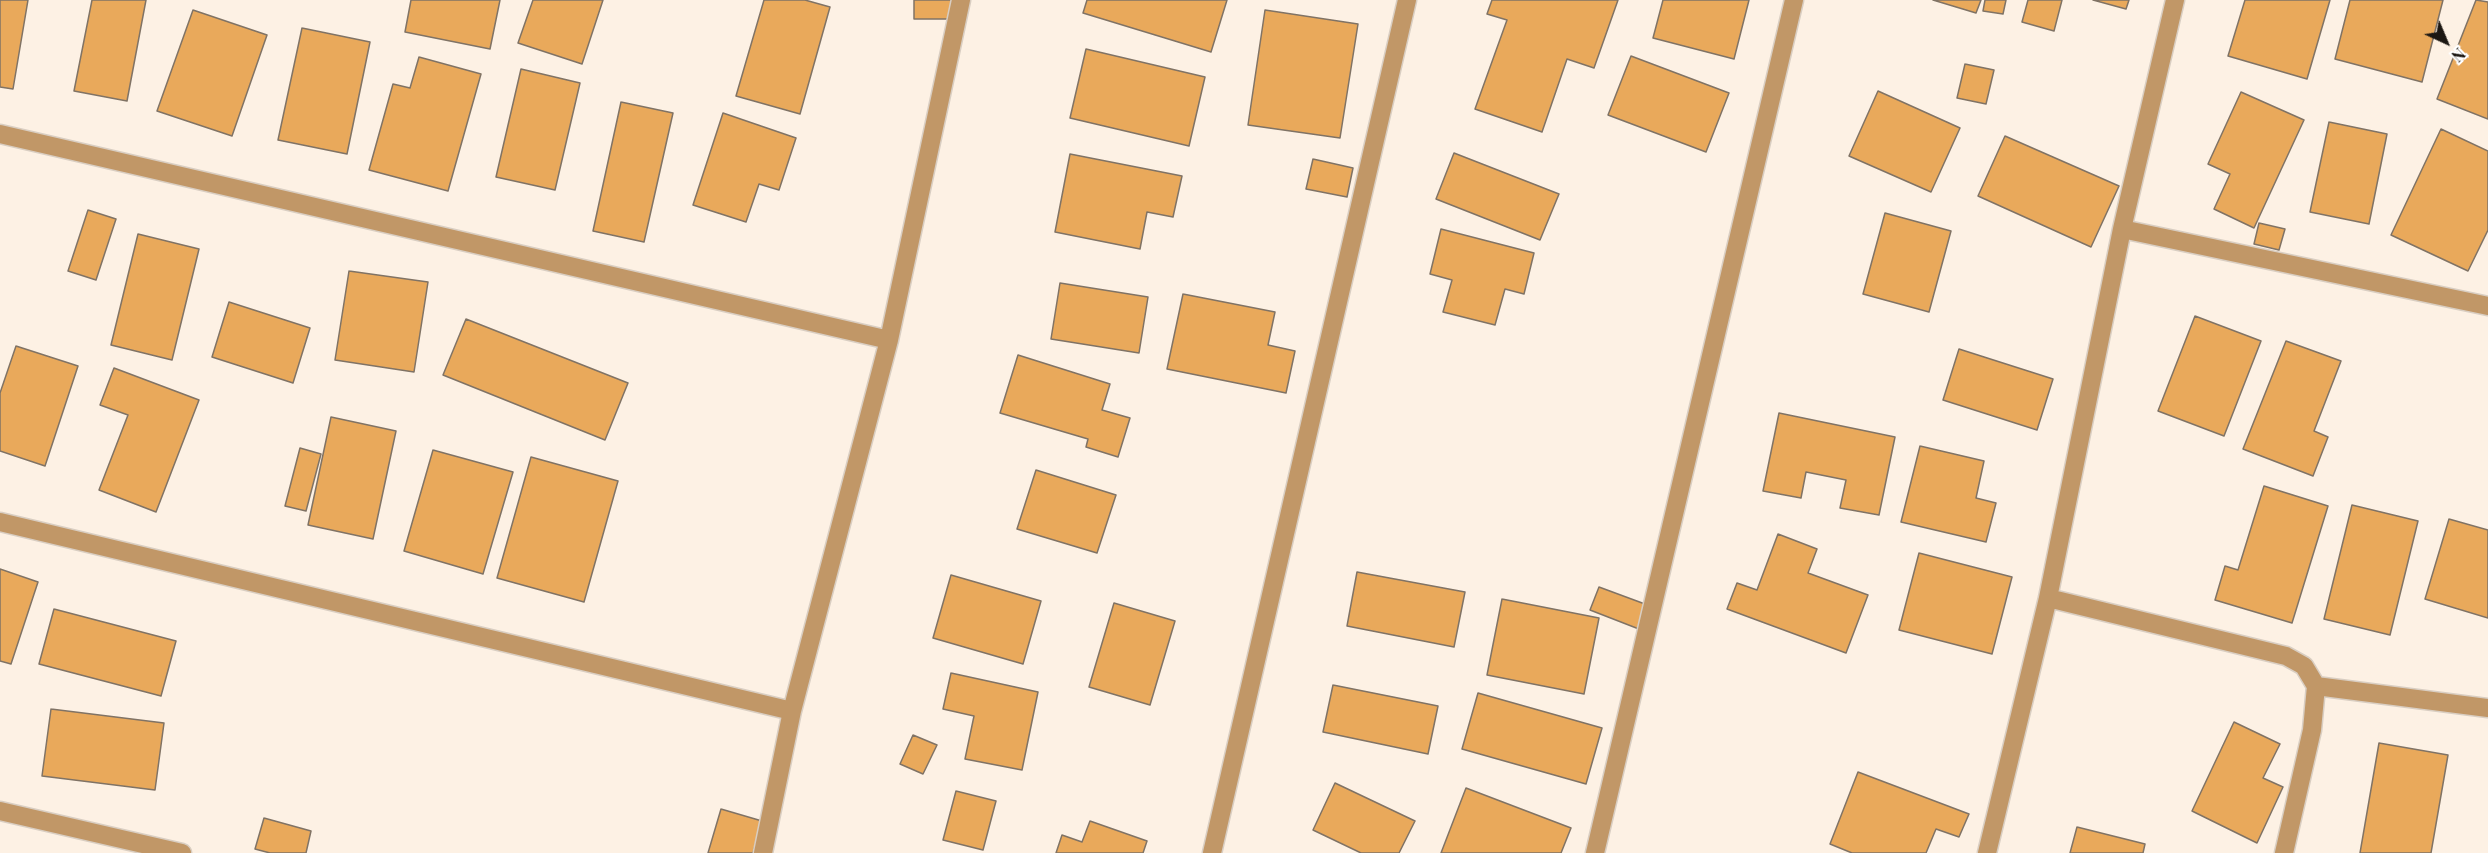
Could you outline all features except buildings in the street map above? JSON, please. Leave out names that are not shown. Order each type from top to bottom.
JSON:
[{"type":"street","points":[[762,853],[792,711],[889,340],[961,0]]},
{"type":"street","points":[[1212,853],[1407,0]]},
{"type":"street","points":[[1595,853],[1794,0]]},
{"type":"street","points":[[1987,853],[2048,598],[2122,229],[2175,0]]},
{"type":"street","points":[[0,134],[889,340]]},
{"type":"street","points":[[2122,229],[2488,306]]},
{"type":"street","points":[[0,522],[792,711]]},
{"type":"street","points":[[2048,598],[2286,656],[2304,666],[2316,686],[2312,730],[2284,853]]},
{"type":"street","points":[[2316,686],[2488,708]]},
{"type":"street","points":[[0,811],[182,853]]}]
